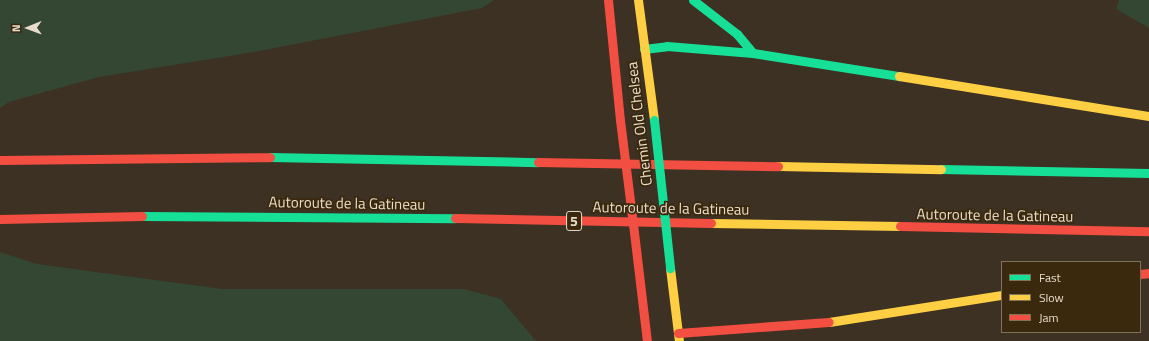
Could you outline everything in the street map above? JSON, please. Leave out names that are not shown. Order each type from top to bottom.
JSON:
[{"type":"main road","name":"Chemin Old Chelsea","points":[[608,0],[620,120],[647,341]]},
{"type":"main road","name":"Chemin Old Chelsea","points":[[638,0],[654,120],[678,337]]},
{"type":"main road","points":[[693,0],[737,34],[753,53]]},
{"type":"main road","points":[[614,65],[630,55],[644,49],[667,46],[753,53],[1149,116]]},
{"type":"main road","points":[[0,160],[214,156],[1149,173]]},
{"type":"main road","name":"Autoroute de la Gatineau","points":[[0,219],[193,214],[1149,231]]},
{"type":"main road","points":[[666,327],[678,337],[803,326],[1001,295]]},
{"type":"main road","points":[[642,303],[655,317]]},
{"type":"main road","points":[[793,336],[803,326]]},
{"type":"green space","points":[[0,0],[494,0],[482,8],[254,52],[99,77],[9,102],[0,108]]},
{"type":"green space","points":[[1119,0],[1149,0],[1149,28],[1116,9]]},
{"type":"green space","points":[[0,252],[37,264],[222,289],[464,289],[501,299],[536,341],[0,341]]},
{"type":"traffic: fast","points":[[693,0],[737,34],[753,53]]},
{"type":"traffic: fast","points":[[644,49],[667,46],[753,53],[899,76]]},
{"type":"traffic: fast","points":[[654,120],[670,268]]},
{"type":"traffic: fast","points":[[270,157],[538,162]]},
{"type":"traffic: fast","points":[[941,169],[1149,173]]},
{"type":"traffic: fast","points":[[142,216],[455,218]]},
{"type":"traffic: slow","points":[[638,0],[654,120]]},
{"type":"traffic: slow","points":[[899,76],[1149,116]]},
{"type":"traffic: slow","points":[[778,166],[941,169]]},
{"type":"traffic: slow","points":[[711,223],[900,226]]},
{"type":"traffic: slow","points":[[670,268],[679,341]]},
{"type":"traffic: slow","points":[[829,322],[1001,295]]},
{"type":"traffic: jam","points":[[608,0],[620,120]]},
{"type":"traffic: jam","points":[[620,120],[633,224]]},
{"type":"traffic: jam","points":[[0,160],[270,157]]},
{"type":"traffic: jam","points":[[538,162],[778,166]]},
{"type":"traffic: jam","points":[[0,219],[142,216]]},
{"type":"traffic: jam","points":[[455,218],[711,223]]},
{"type":"traffic: jam","points":[[633,224],[647,341]]},
{"type":"traffic: jam","points":[[900,226],[1149,231]]},
{"type":"traffic: jam","points":[[1141,274],[1149,273]]},
{"type":"traffic: jam","points":[[678,333],[829,322]]}]
